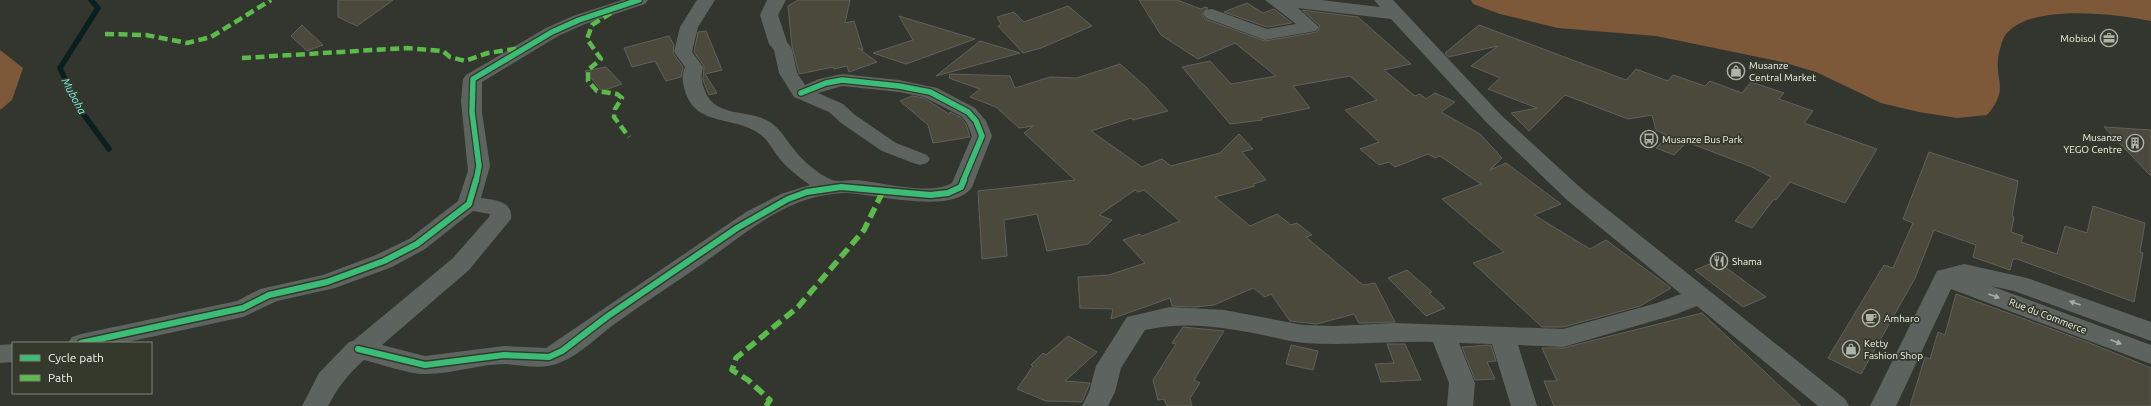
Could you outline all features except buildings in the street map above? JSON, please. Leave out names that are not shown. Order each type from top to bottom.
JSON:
[{"type":"street","points":[[469,204],[469,196],[479,167],[472,110],[471,90],[473,79],[552,32],[579,20],[639,0]]},
{"type":"street","points":[[706,0],[689,27],[683,52],[694,67],[691,73],[694,90],[699,101],[710,110],[769,131],[791,160],[829,188]]},
{"type":"street","points":[[777,0],[773,4],[769,15],[778,44],[783,49],[788,73],[801,93],[836,108],[848,119],[890,147],[920,159]]},
{"type":"street","points":[[1275,0],[1389,7],[1494,119],[1575,195],[1836,406]]},
{"type":"street","points":[[1212,14],[1265,35],[1310,27],[1294,13],[1275,0]]},
{"type":"street","points":[[358,350],[425,365],[504,355],[549,357],[562,351],[636,295],[689,262],[733,230],[784,201],[804,192],[829,188],[884,189],[919,194],[946,194],[961,187],[982,136],[976,120],[968,112],[930,92],[899,86],[842,80],[826,83],[801,93]]},
{"type":"street","points":[[86,342],[243,308],[269,295],[327,282],[384,261],[417,244],[469,204],[494,207],[501,211],[500,220],[461,264],[422,300],[341,364],[328,380],[315,406]]},
{"type":"street","name":"Rue du Commerce","points":[[1945,277],[1964,272],[2019,284],[2080,304],[2151,332]]},
{"type":"street","points":[[1883,406],[1945,277]]},
{"type":"street","name":"Rue du Commerce","points":[[1945,277],[2151,355]]},
{"type":"street","points":[[1095,406],[1102,392],[1109,366],[1129,337],[1136,323],[1170,316],[1224,319],[1303,334],[1442,333],[1563,338],[1665,309],[1699,296]]},
{"type":"street","points":[[1442,333],[1462,383],[1460,406]]},
{"type":"street","points":[[1502,335],[1524,406]]},
{"type":"street","points":[[0,354],[12,353]]},
{"type":"shaded area","points":[[1471,0],[2151,0],[2151,21],[2118,16],[2077,13],[2038,17],[2022,23],[2007,33],[2001,44],[1998,63],[2000,90],[1994,105],[1987,115],[1957,118],[1919,112],[1881,103],[1816,72],[1782,62],[1656,36],[1558,28],[1500,14],[1473,4]]},
{"type":"shaded area","points":[[0,50],[23,68],[12,100],[0,110]]},
{"type":"waterway","name":"Muboha","points":[[91,0],[98,8],[60,68],[76,104],[109,149]]},
{"type":"marked path","points":[[105,34],[146,35],[187,43],[211,37],[271,0]]},
{"type":"marked path","points":[[611,13],[592,25],[587,39],[601,59],[588,70],[588,81],[597,91],[617,94],[622,98],[615,109],[614,117],[629,137]]},
{"type":"marked path","points":[[242,58],[406,48],[443,51],[450,57],[465,61],[488,53],[521,48]]},
{"type":"marked path","points":[[766,406],[770,400],[748,380],[732,370],[736,358],[798,307],[864,230],[884,189]]},
{"type":"cycle path","points":[[86,342],[243,308],[269,295],[327,282],[384,261],[417,244],[469,204],[469,199],[479,171],[471,101],[473,79],[552,32],[579,20],[639,0]]},
{"type":"cycle path","points":[[358,349],[425,365],[504,355],[549,357],[562,351],[608,316],[737,228],[771,207],[788,199],[807,192],[841,187],[871,188],[930,195],[953,192],[961,187],[982,136],[976,121],[968,112],[930,92],[899,86],[842,80],[826,83],[801,93]]},
{"type":"place","name":"Mobisol","points":[[2109,38]]},
{"type":"place","name":"Musanze Central Market","points":[[1736,71]]},
{"type":"place","name":"Musanze Bus Park","points":[[1649,139]]},
{"type":"place","name":"Musanze YEGO Centre","points":[[2135,143]]},
{"type":"place","name":"Shama","points":[[1719,261]]},
{"type":"place","name":"Amharo","points":[[1871,318]]},
{"type":"place","name":"Ketty Fashion Shop","points":[[1851,349]]}]
